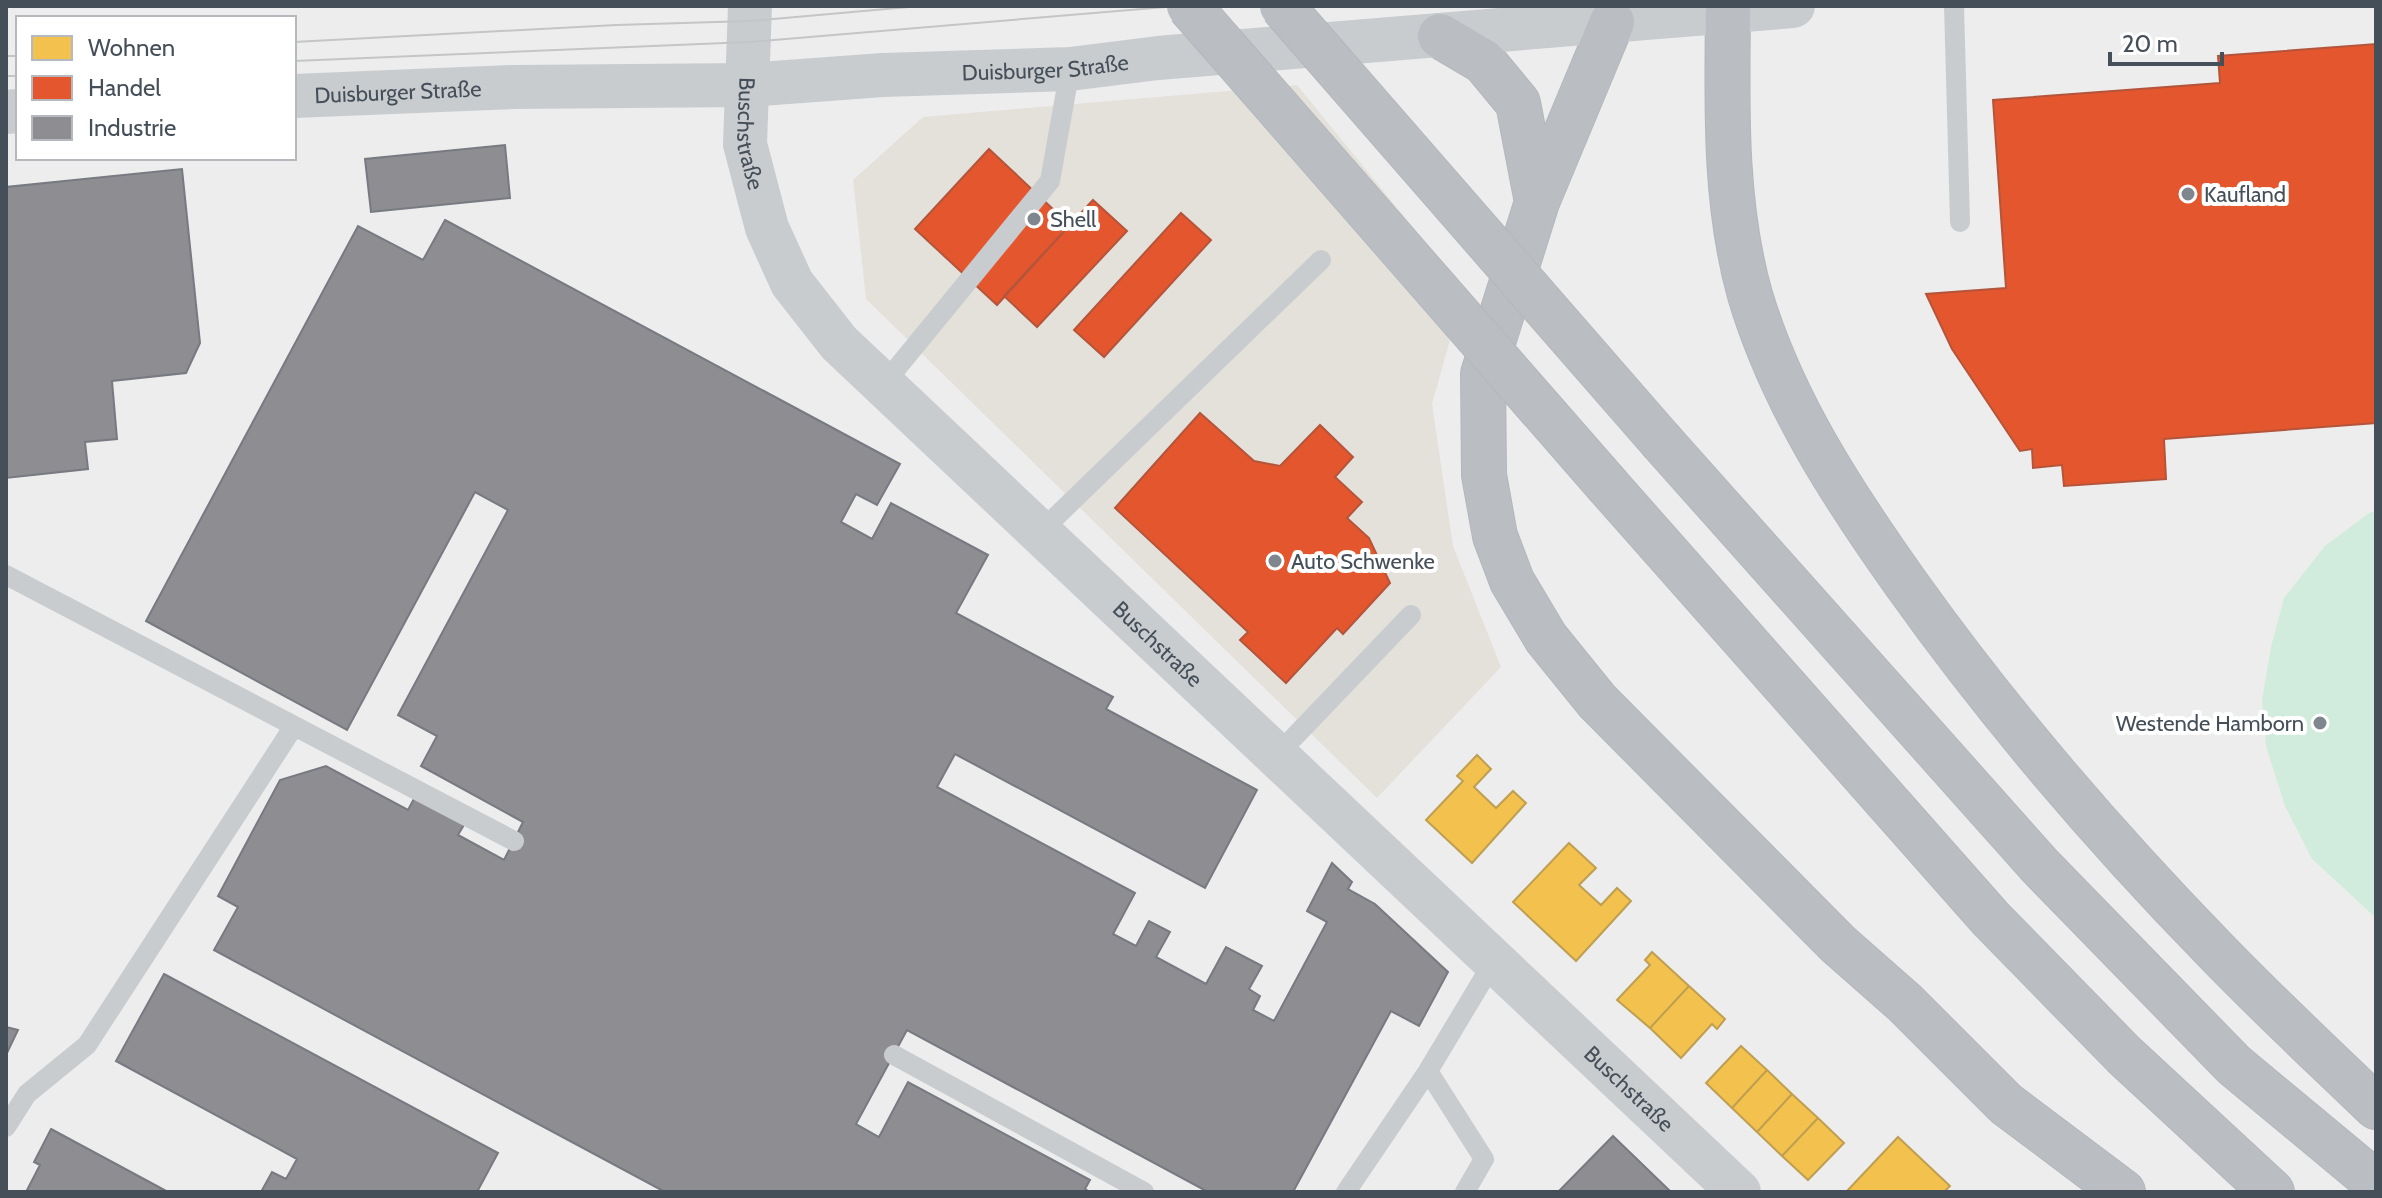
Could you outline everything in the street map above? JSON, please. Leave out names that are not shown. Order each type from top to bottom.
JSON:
[{"type":"highway","points":[[1189,6],[1991,919],[2124,1055],[2272,1192]]},
{"type":"highway","points":[[1282,6],[1662,442],[2040,866],[2234,1065],[2376,1183]]},
{"type":"highway","points":[[1728,11],[1728,161],[1750,293],[1779,376],[1829,471],[1955,652],[2080,802],[2215,949],[2376,1107]]},
{"type":"highway","points":[[1612,22],[1537,202],[1483,374],[1484,475],[1495,536],[1512,581],[1546,638],[1597,701],[1838,944],[1905,1003],[2006,1104],[2123,1192]]},
{"type":"highway","points":[[1440,36],[1484,62],[1518,103],[1537,202]]},
{"type":"street","name":"Buschstraße","points":[[750,6],[745,144],[767,228],[792,283],[839,343],[1739,1192]]},
{"type":"street","name":"Duisburger Straße","points":[[296,96],[513,87],[747,85],[883,75],[1070,69],[1158,58],[1793,6]]},
{"type":"lane","points":[[1954,6],[1960,222]]},
{"type":"lane","points":[[883,385],[1050,181],[1070,69]]},
{"type":"lane","points":[[1039,533],[1321,260]]},
{"type":"lane","points":[[6,575],[514,841]]},
{"type":"lane","points":[[1276,756],[1411,615]]},
{"type":"lane","points":[[6,1127],[27,1094],[87,1045],[294,726]]},
{"type":"lane","points":[[1346,1192],[1428,1071],[1494,961]]},
{"type":"lane","points":[[894,1055],[1144,1192]]},
{"type":"lane","points":[[1428,1071],[1484,1159],[1465,1192]]},
{"type":"shaded area","points":[[1297,85],[1464,290],[1432,404],[1453,546],[1501,667],[1377,798],[866,299],[853,180],[923,117]]},
{"type":"green space","name":"Westende Hamborn","points":[[2376,510],[2376,918],[2312,859],[2285,806],[2266,746],[2262,700],[2284,598],[2325,546]]},
{"type":"building: Wohnen","points":[[1477,755],[1491,769],[1474,787],[1496,808],[1513,791],[1526,803],[1472,863],[1426,820],[1463,781],[1457,776]]},
{"type":"building: Wohnen","points":[[1569,843],[1596,868],[1579,885],[1601,905],[1617,888],[1631,901],[1576,961],[1513,902]]},
{"type":"building: Wohnen","points":[[1652,952],[1689,986],[1650,1028],[1617,1000],[1650,965],[1645,960]]},
{"type":"building: Wohnen","points":[[1689,986],[1725,1019],[1717,1029],[1712,1024],[1681,1058],[1650,1028]]},
{"type":"building: Wohnen","points":[[1741,1046],[1767,1070],[1732,1108],[1706,1083]]},
{"type":"building: Wohnen","points":[[1767,1070],[1792,1094],[1757,1132],[1732,1108]]},
{"type":"building: Wohnen","points":[[1792,1094],[1818,1118],[1782,1156],[1757,1132]]},
{"type":"building: Wohnen","points":[[1818,1118],[1844,1143],[1808,1180],[1782,1156]]},
{"type":"building: Wohnen","points":[[1898,1137],[1950,1186],[1944,1192],[1846,1192]]},
{"type":"building: Handel","name":"Kaufland","points":[[2376,44],[2376,423],[2164,439],[2166,479],[2064,486],[2062,465],[2033,468],[2032,449],[2020,451],[1952,349],[1926,294],[2006,288],[1993,100],[2220,83],[2218,56]]},
{"type":"building: Handel","points":[[989,149],[1070,225],[997,305],[915,229]]},
{"type":"building: Handel","points":[[1093,200],[1127,231],[1037,327],[1004,296]]},
{"type":"building: Handel","points":[[1181,213],[1211,240],[1104,357],[1074,330]]},
{"type":"building: Handel","name":"Auto Schwenke","points":[[1200,413],[1254,461],[1280,466],[1320,425],[1353,457],[1335,477],[1362,502],[1347,518],[1369,538],[1390,583],[1343,634],[1337,628],[1286,683],[1240,640],[1248,632],[1115,508]]},
{"type":"building: Industrie","points":[[505,145],[510,198],[371,212],[365,159]]},
{"type":"building: Industrie","points":[[182,169],[200,343],[186,373],[112,381],[117,439],[85,442],[88,469],[6,478],[6,187]]},
{"type":"building: Industrie","points":[[445,220],[900,464],[877,505],[856,494],[841,522],[872,539],[891,503],[988,555],[956,613],[1113,697],[1106,709],[1257,790],[1205,888],[955,754],[937,787],[1135,893],[1113,934],[1136,946],[1149,921],[1170,932],[1156,957],[1206,984],[1226,947],[1262,966],[1249,989],[1260,996],[1253,1010],[1274,1021],[1327,922],[1307,911],[1332,863],[1352,882],[1348,889],[1375,904],[1448,972],[1419,1026],[1391,1011],[1293,1192],[1208,1192],[907,1030],[856,1124],[879,1137],[908,1082],[1090,1180],[1085,1189],[1090,1192],[665,1192],[214,950],[238,907],[218,896],[280,780],[326,766],[408,810],[418,791],[468,818],[458,835],[504,860],[523,822],[421,766],[437,736],[398,715],[508,510],[475,492],[347,730],[146,621],[358,226],[423,260]]},
{"type":"building: Industrie","points":[[164,974],[498,1153],[477,1192],[261,1192],[272,1172],[286,1179],[297,1159],[116,1061]]},
{"type":"building: Industrie","points":[[6,1027],[18,1030],[6,1055]]},
{"type":"building: Industrie","points":[[51,1129],[168,1192],[26,1192],[40,1165],[34,1162]]},
{"type":"building: Industrie","points":[[1613,1136],[1671,1192],[1558,1192]]},
{"type":"tram line","points":[[296,42],[750,21],[920,6]]},
{"type":"tram line","points":[[296,61],[749,42],[1178,6]]},
{"type":"tram line","points":[[6,56],[16,56]]},
{"type":"tram line","points":[[6,76],[16,76]]},
{"type":"place","name":"Kaufland","points":[[2188,194]]},
{"type":"place","name":"Shell","points":[[1034,219]]},
{"type":"place","name":"Auto Schwenke","points":[[1275,561]]},
{"type":"place","name":"Westende Hamborn","points":[[2320,723]]}]
